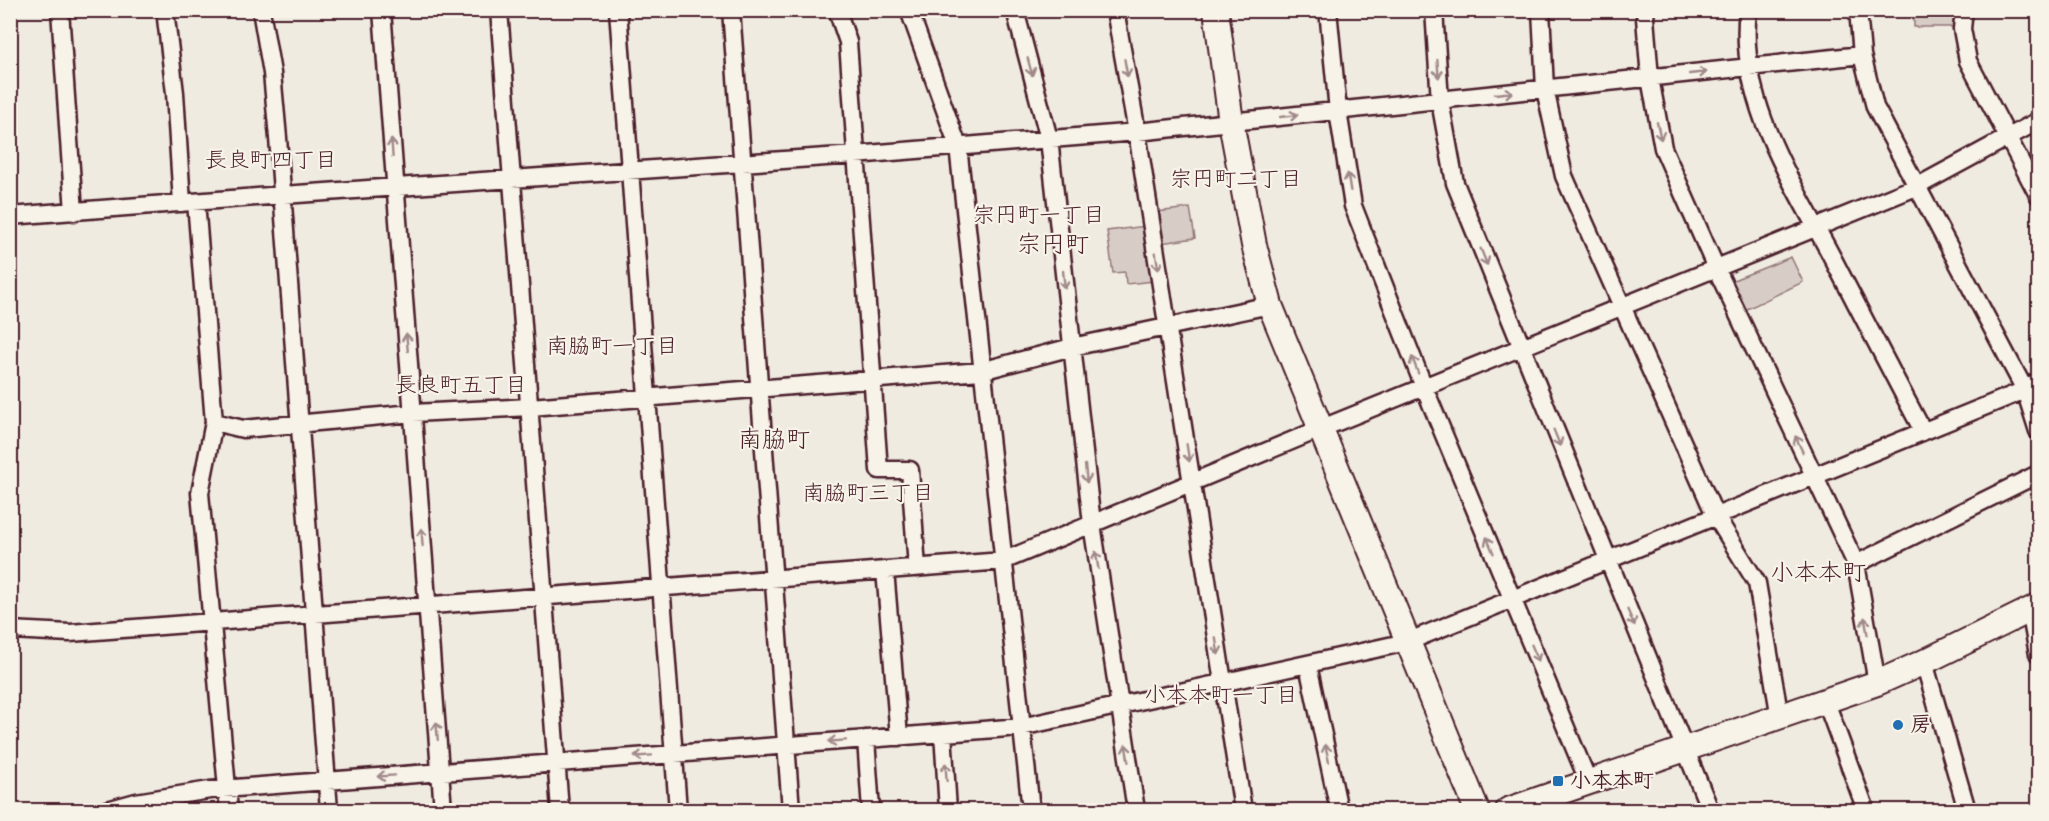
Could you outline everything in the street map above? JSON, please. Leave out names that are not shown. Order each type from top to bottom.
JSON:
[{"type":"street","points":[[60,10],[74,212]]},
{"type":"street","points":[[165,10],[171,43],[214,422],[200,493],[229,810]]},
{"type":"street","points":[[261,10],[272,73],[283,195],[329,810]]},
{"type":"street","points":[[382,10],[443,810]]},
{"type":"street","points":[[499,10],[560,810]]},
{"type":"street","points":[[618,10],[678,810]]},
{"type":"street","points":[[732,10],[791,810]]},
{"type":"street","points":[[837,10],[848,42],[879,470],[910,470],[917,568]]},
{"type":"street","points":[[909,10],[958,146],[1031,810]]},
{"type":"street","points":[[1015,10],[1049,139],[1092,524],[1136,810]]},
{"type":"street","points":[[1116,10],[1193,482],[1243,810]]},
{"type":"street","points":[[1216,10],[1231,122],[1254,246],[1270,305],[1477,810]]},
{"type":"street","points":[[1328,10],[1338,111],[1353,206],[1424,387],[1589,783]]},
{"type":"street","points":[[1434,10],[1440,100],[1455,183],[1710,810]]},
{"type":"street","points":[[1541,10],[1545,89],[1564,176],[1715,515],[1757,583],[1780,718]]},
{"type":"street","points":[[1646,10],[1650,78],[1663,148],[1716,268],[1856,564],[1877,683]]},
{"type":"street","points":[[1748,10],[1746,26],[1750,68],[1766,130],[1923,431]]},
{"type":"street","points":[[1858,10],[1862,55],[1875,107],[1916,187],[2032,385],[2038,431]]},
{"type":"street","points":[[1964,10],[1962,29],[1968,61],[2038,195]]},
{"type":"street","points":[[10,216],[855,155],[1137,132],[1862,55]]},
{"type":"street","points":[[10,630],[70,633],[1003,561],[1320,429],[1916,187],[2038,121]]},
{"type":"street","points":[[214,422],[243,429],[413,413],[530,407],[981,371],[1072,347],[1270,305]]},
{"type":"street","points":[[107,810],[136,802],[226,789],[1022,727],[1308,665],[1407,642],[2032,385]]},
{"type":"street","points":[[1856,564],[2038,474]]},
{"type":"street","points":[[885,570],[899,737]]},
{"type":"street","points":[[1508,810],[1877,683],[1924,663],[2034,608],[2038,654]]},
{"type":"street","points":[[1924,663],[1966,810]]},
{"type":"street","points":[[1308,665],[1339,810]]},
{"type":"street","points":[[1826,702],[1866,810]]},
{"type":"street","points":[[943,733],[948,810]]},
{"type":"street","points":[[866,739],[871,810]]},
{"type":"shaded area","points":[[1914,11],[1958,11],[1956,27],[1914,27]]},
{"type":"shaded area","points":[[1190,208],[1195,238],[1161,243],[1156,212]]},
{"type":"shaded area","points":[[1146,226],[1154,281],[1126,284],[1125,272],[1113,273],[1107,231]]},
{"type":"shaded area","points":[[1791,257],[1803,282],[1745,310],[1731,281]]},
{"type":"place","name":"房","points":[[1898,725]]},
{"type":"place","name":"小本本町","points":[[1558,781]]},
{"type":"district","name":"長良町四丁目","points":[[271,161]]},
{"type":"district","name":"宗円町二丁目","points":[[1236,180]]},
{"type":"district","name":"宗円町一丁目","points":[[1039,216]]},
{"type":"district","name":"宗円町","points":[[1053,245]]},
{"type":"district","name":"南脇町一丁目","points":[[612,347]]},
{"type":"district","name":"長良町五丁目","points":[[461,386]]},
{"type":"district","name":"南脇町","points":[[774,440]]},
{"type":"district","name":"南脇町三丁目","points":[[868,494]]},
{"type":"district","name":"小本本町","points":[[1818,573]]},
{"type":"district","name":"小本本町一丁目","points":[[1221,696]]}]
